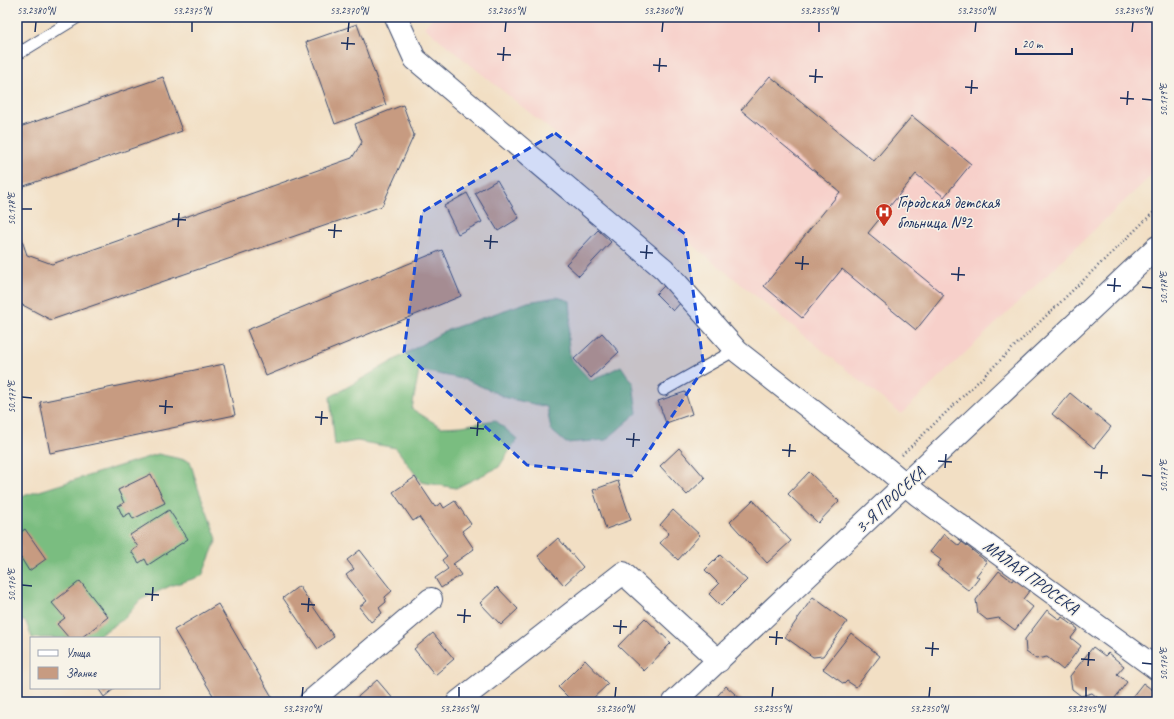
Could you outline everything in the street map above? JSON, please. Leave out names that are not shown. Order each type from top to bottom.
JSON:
[{"type":"street","name":"МАЛАЯ ПРОСЕКА","points":[[396,17],[415,58],[664,269],[738,352],[888,469],[918,495],[1157,669]]},
{"type":"street","name":"3-Я ПРОСЕКА","points":[[674,702],[1157,247]]},
{"type":"street","points":[[458,702],[624,573],[719,660]]},
{"type":"street","points":[[310,702],[431,599]]},
{"type":"lane","points":[[17,46],[21,52],[78,17]]},
{"type":"lane","points":[[664,390],[730,353],[738,352]]},
{"type":"path","points":[[888,469],[1157,209]]},
{"type":"highlighted area","points":[[555,133],[685,234],[704,368],[632,476],[527,465],[404,352],[422,212]]},
{"type":"shaded area","name":"Городская детская больница №2","points":[[433,17],[1157,17],[1157,170],[901,414],[424,27]]},
{"type":"green space","points":[[557,297],[570,301],[571,314],[568,337],[570,358],[591,381],[621,366],[633,384],[637,413],[606,440],[566,443],[551,430],[547,407],[507,398],[467,380],[419,370],[412,409],[441,427],[462,426],[495,420],[517,439],[499,467],[456,488],[421,482],[396,448],[357,441],[335,445],[330,397],[445,331],[528,302]]},
{"type":"green space","points":[[158,454],[190,461],[198,488],[217,539],[202,576],[170,586],[140,600],[125,618],[96,637],[32,637],[26,622],[17,619],[17,498]]},
{"type":"building","points":[[357,24],[386,105],[335,124],[306,42]]},
{"type":"building","points":[[770,76],[874,161],[912,116],[971,164],[944,197],[916,174],[868,233],[944,295],[916,330],[842,269],[802,318],[764,286],[840,192],[741,110]]},
{"type":"building","points":[[163,77],[182,131],[24,186],[17,196],[17,128]]},
{"type":"building","points":[[403,105],[414,135],[382,206],[51,320],[17,302],[17,226],[27,255],[52,264],[352,158],[362,142],[355,124]]},
{"type":"building","points":[[497,180],[519,218],[498,231],[475,193]]},
{"type":"building","points":[[467,193],[482,222],[458,234],[444,206]]},
{"type":"building","points":[[598,230],[611,242],[579,276],[566,264]]},
{"type":"building","points":[[442,250],[461,296],[266,376],[247,330]]},
{"type":"building","points":[[666,284],[683,300],[673,311],[656,294]]},
{"type":"building","points":[[602,333],[619,352],[591,378],[574,359]]},
{"type":"building","points":[[224,364],[235,415],[50,453],[40,402]]},
{"type":"building","points":[[685,392],[692,414],[666,423],[658,401]]},
{"type":"building","points":[[1070,393],[1111,427],[1094,448],[1052,414]]},
{"type":"building","points":[[679,448],[705,478],[687,495],[660,466]]},
{"type":"building","points":[[809,472],[839,501],[818,523],[788,494]]},
{"type":"building","points":[[151,474],[165,503],[133,519],[130,513],[123,517],[118,506],[124,503],[118,490]]},
{"type":"building","points":[[415,477],[435,507],[441,503],[444,508],[455,501],[471,524],[462,531],[474,549],[453,564],[461,575],[441,588],[435,578],[448,569],[442,560],[447,556],[419,517],[413,521],[393,492]]},
{"type":"building","points":[[618,481],[631,520],[606,529],[593,490]]},
{"type":"building","points":[[753,500],[791,541],[767,563],[730,522]]},
{"type":"building","points":[[169,510],[188,539],[148,565],[145,559],[139,563],[131,551],[138,547],[130,535]]},
{"type":"building","points":[[673,510],[700,535],[678,560],[660,543],[669,533],[660,525]]},
{"type":"building","points":[[25,529],[46,559],[29,571],[21,558],[17,561],[17,535]]},
{"type":"building","points":[[944,534],[959,546],[962,542],[987,562],[976,576],[979,578],[969,591],[937,566],[941,560],[930,552]]},
{"type":"building","points":[[558,538],[583,567],[564,585],[538,556]]},
{"type":"building","points":[[360,550],[392,591],[385,597],[386,602],[379,608],[382,613],[371,622],[359,607],[367,601],[346,575],[354,569],[347,560]]},
{"type":"building","points":[[720,555],[747,580],[721,606],[709,594],[719,584],[705,570]]},
{"type":"building","points":[[999,571],[1012,581],[1014,578],[1030,590],[1023,599],[1033,607],[1015,630],[999,618],[987,620],[978,613],[976,600]]},
{"type":"building","points":[[80,581],[108,617],[82,637],[68,637],[57,624],[65,618],[52,603]]},
{"type":"building","points":[[299,586],[334,637],[318,649],[283,598]]},
{"type":"building","points":[[497,587],[518,609],[501,625],[480,603]]},
{"type":"building","points":[[813,597],[847,622],[823,656],[813,657],[785,637]]},
{"type":"building","points":[[218,604],[275,702],[217,702],[174,630]]},
{"type":"building","points":[[1047,610],[1060,620],[1062,617],[1078,629],[1071,638],[1081,646],[1063,670],[1047,657],[1036,659],[1026,652],[1025,639]]},
{"type":"building","points":[[645,618],[671,643],[644,671],[618,646]]},
{"type":"building","points":[[433,633],[454,659],[435,675],[414,649]]},
{"type":"building","points":[[851,633],[880,656],[856,687],[847,681],[844,684],[823,669]]},
{"type":"building","points":[[1093,647],[1105,656],[1108,653],[1124,666],[1117,674],[1127,682],[1112,702],[1103,702],[1092,693],[1081,696],[1072,689],[1070,676]]},
{"type":"building","points":[[585,660],[608,684],[589,702],[573,702],[558,687]]},
{"type":"building","points":[[377,680],[395,701],[352,702]]},
{"type":"building","points":[[1143,683],[1155,692],[1157,691],[1157,702],[1128,702]]},
{"type":"building","points":[[726,686],[744,702],[712,702]]},
{"type":"building","points":[[99,689],[114,689],[104,697]]},
{"type":"place","name":"Городская детская больница №2","points":[[884,227]]}]
